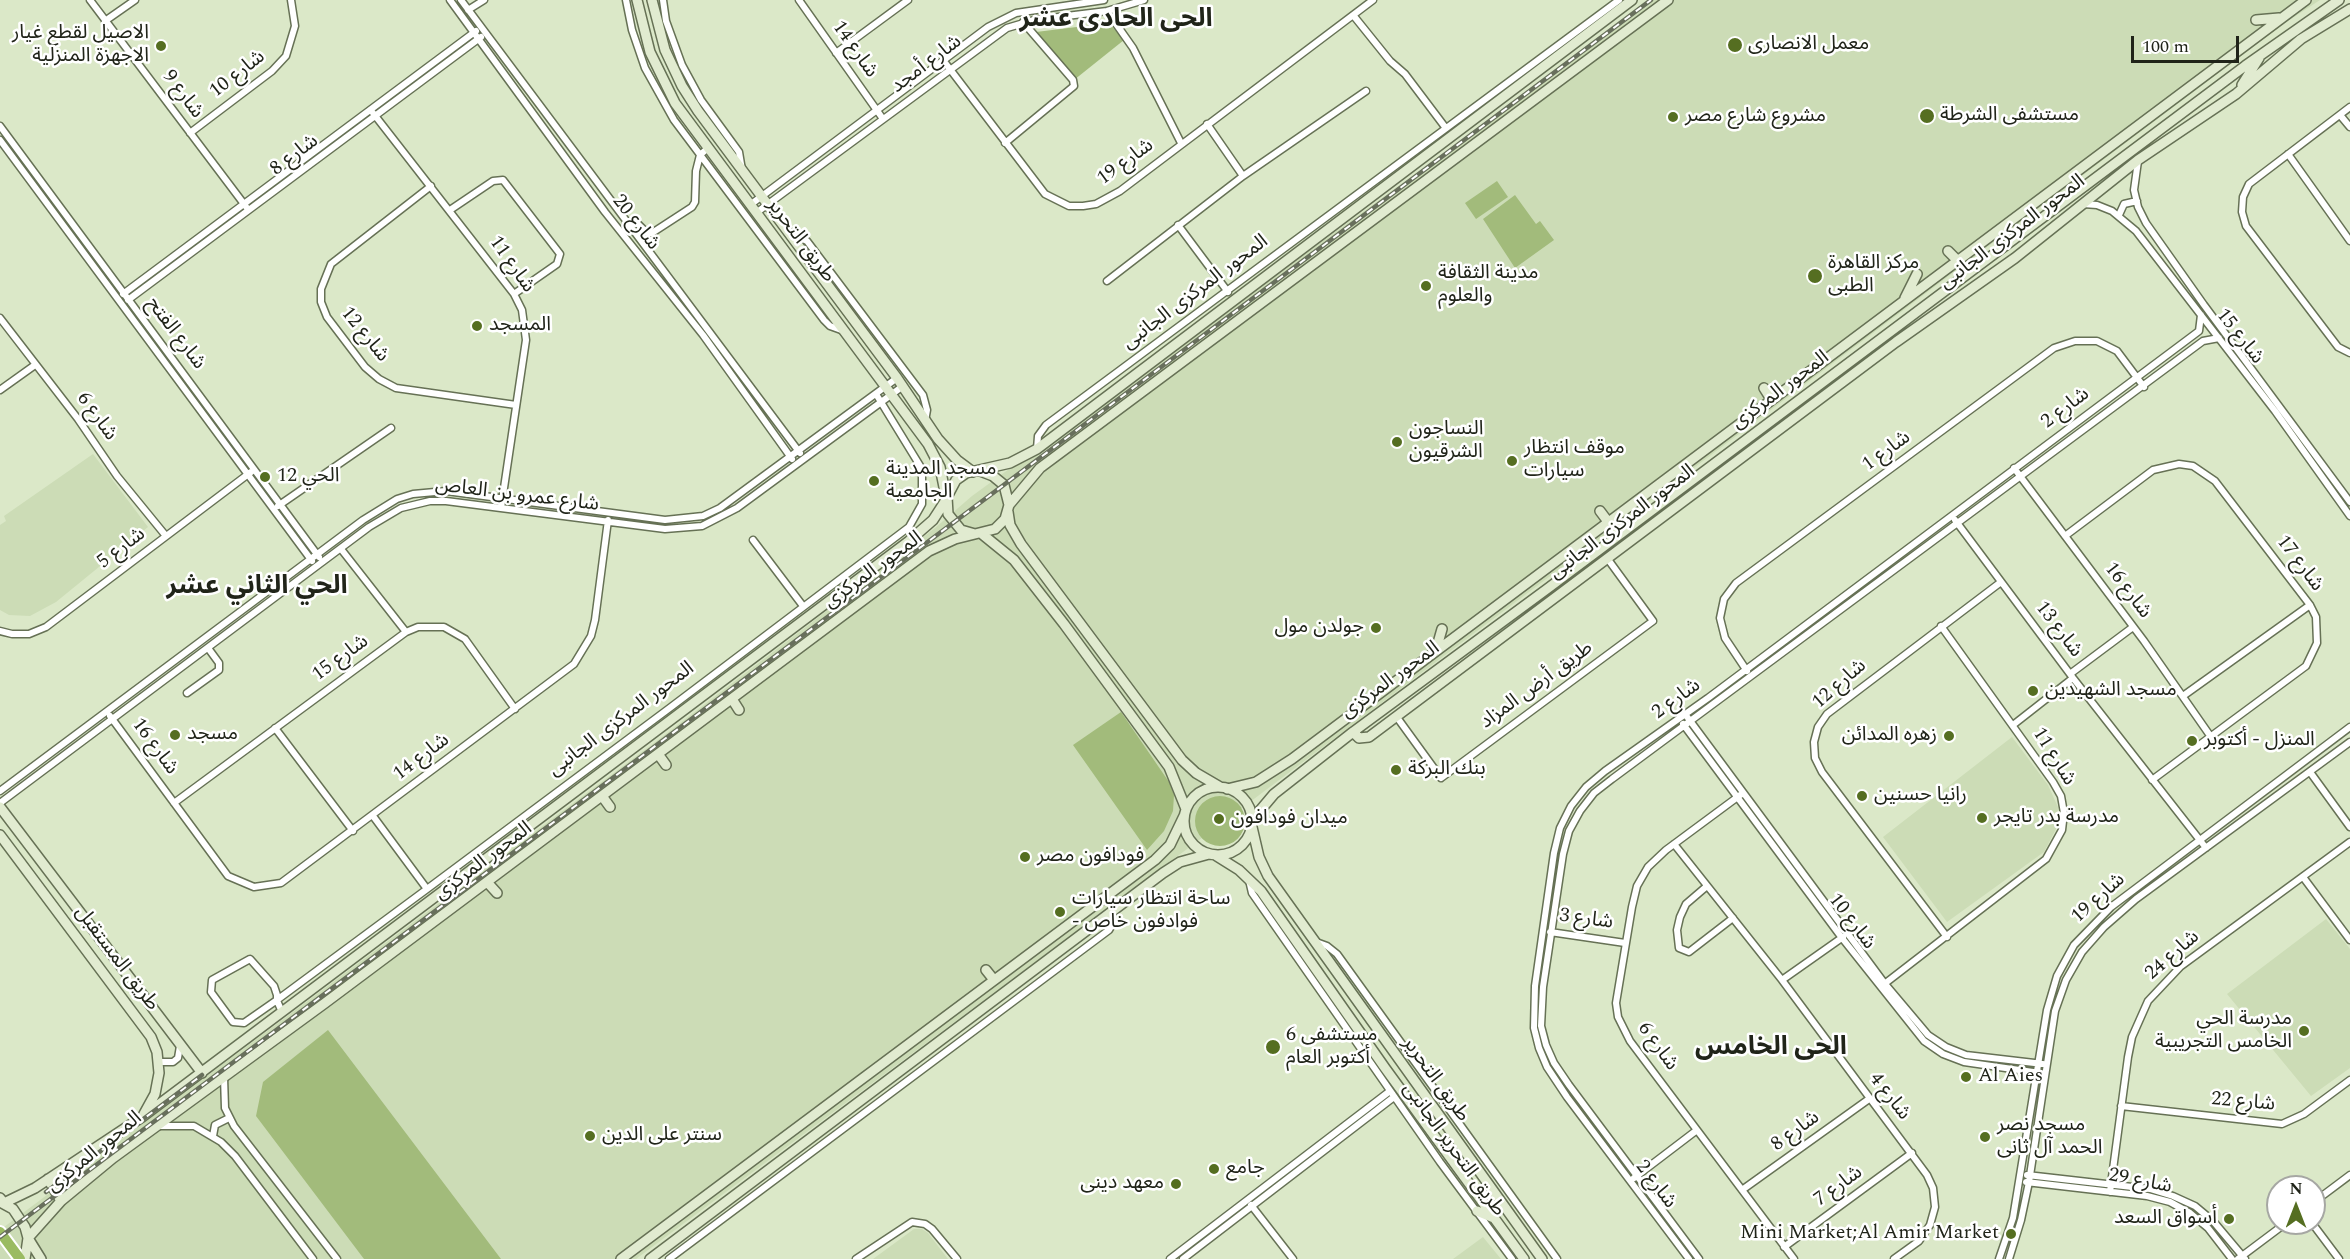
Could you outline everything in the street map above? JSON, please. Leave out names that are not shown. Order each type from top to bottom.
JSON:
[{"type":"highway","points":[[0,1232],[20,1259]]},
{"type":"main road","name":"طريق التحرير","points":[[637,0],[645,37],[661,77],[675,103],[846,331],[935,455],[946,498]]},
{"type":"main road","name":"طريق التحرير","points":[[652,0],[659,34],[682,86],[764,201],[900,382],[946,450],[976,472]]},
{"type":"main road","points":[[1212,855],[1190,840],[1186,832],[1185,813],[1169,767],[1064,624],[1014,560],[978,534],[961,530],[951,520],[946,498],[956,480],[1020,459],[1037,449],[1632,0]]},
{"type":"main road","points":[[978,534],[995,529],[1040,468],[1668,0]]},
{"type":"main road","name":"المحور المركزى","points":[[1224,788],[1242,787],[1262,779],[2306,0]]},
{"type":"main road","name":"المحور المركزى","points":[[1252,824],[1269,798],[1335,745],[1543,592],[2262,52],[2339,0]]},
{"type":"main road","name":"المحور المركزى الجانبى","points":[[1353,732],[1359,738],[1365,738],[1396,716],[1993,272],[2138,160],[2236,94],[2301,39],[2350,9]]},
{"type":"main road","points":[[2256,20],[2281,17]]},
{"type":"main road","points":[[2236,94],[2262,52]]},
{"type":"main road","points":[[1324,219],[1331,228]]},
{"type":"main road","points":[[1948,251],[1958,261]]},
{"type":"main road","points":[[1967,273],[1993,272]]},
{"type":"main road","points":[[1905,300],[1917,273]]},
{"type":"main road","points":[[1764,388],[1771,399]]},
{"type":"main road","points":[[1757,410],[1756,415],[1760,420],[1777,416]]},
{"type":"main road","points":[[1718,438],[1734,434],[1738,437],[1738,444]]},
{"type":"main road","points":[[650,1259],[1172,867],[1190,859],[1236,850],[1246,840],[1252,824],[1245,800],[1196,774],[1182,760],[1021,544],[1010,525],[1004,485],[993,476],[976,472]]},
{"type":"main road","name":"المحور المركزى","points":[[946,498],[933,520],[909,541],[202,1073],[142,1117],[48,1179],[1,1201],[20,1217],[28,1238],[61,1201],[156,1127],[929,551],[955,539],[978,534]]},
{"type":"main road","points":[[1600,511],[1618,535]]},
{"type":"main road","points":[[902,532],[909,541]]},
{"type":"main road","points":[[1543,592],[1543,606]]},
{"type":"main road","points":[[1064,624],[1075,616]]},
{"type":"main road","points":[[1436,650],[1442,629]]},
{"type":"main road","points":[[732,699],[740,710]]},
{"type":"main road","points":[[671,707],[677,716]]},
{"type":"main road","points":[[1325,733],[1328,741],[1335,745]]},
{"type":"main road","points":[[658,754],[666,765]]},
{"type":"main road","points":[[621,1259],[1155,860],[1170,845],[1190,802],[1203,791],[1224,788]]},
{"type":"main road","points":[[602,796],[610,807]]},
{"type":"main road","name":"طريق المستقبل","points":[[0,805],[202,1073]]},
{"type":"main road","name":"طريق التحرير","points":[[1252,824],[1256,848],[1265,871],[1542,1259]]},
{"type":"main road","name":"طريق المستقبل","points":[[0,835],[151,1037],[159,1062],[155,1094],[142,1117]]},
{"type":"main road","name":"طريق التحرير","points":[[1212,855],[1233,866],[1261,891],[1385,1068],[1524,1259]]},
{"type":"main road","points":[[1249,879],[1255,869],[1265,871]]},
{"type":"main road","points":[[437,881],[444,890]]},
{"type":"main road","points":[[487,882],[497,893]]},
{"type":"main road","points":[[986,970],[994,980]]},
{"type":"main road","points":[[1369,1062],[1385,1068]]},
{"type":"main road","points":[[820,1110],[822,1119],[830,1124]]},
{"type":"main road","points":[[794,1130],[802,1135],[804,1144]]},
{"type":"main road","points":[[48,1179],[61,1201]]},
{"type":"main road","points":[[1477,1211],[1494,1218]]},
{"type":"main road","points":[[25,1259],[28,1238]]},
{"type":"main road","points":[[28,1238],[40,1259]]},
{"type":"street","name":"شارع 9","points":[[90,0],[247,207]]},
{"type":"street","points":[[105,21],[135,0]]},
{"type":"street","name":"شارع 10","points":[[190,132],[272,71],[286,56],[295,26],[291,0]]},
{"type":"street","name":"شارع 20","points":[[450,0],[604,212],[710,344],[796,464]]},
{"type":"street","name":"شارع 20","points":[[461,0],[804,458]]},
{"type":"street","points":[[468,10],[484,0]]},
{"type":"street","points":[[626,0],[638,49],[653,86],[674,120],[824,320],[830,326],[846,331]]},
{"type":"street","points":[[663,0],[666,21],[682,65],[701,100],[739,152],[742,170]]},
{"type":"street","name":"شارع 14","points":[[799,0],[882,119]]},
{"type":"street","points":[[837,54],[908,0]]},
{"type":"street","name":"شارع أمجد","points":[[756,213],[764,201],[988,27],[1016,13],[1104,0]]},
{"type":"street","name":"شارع أمجد","points":[[750,205],[764,201],[882,119],[994,36],[1023,22],[1107,11],[1144,0]]},
{"type":"street","points":[[1358,0],[1364,7]]},
{"type":"street","points":[[1373,0],[1353,15],[1390,61],[1405,74],[1445,128]]},
{"type":"street","name":"المحور المركزى الجانبى","points":[[1037,449],[1038,436],[1047,425],[1619,0]]},
{"type":"street","points":[[1107,11],[1133,48],[1181,143]]},
{"type":"street","name":"شارع 19","points":[[943,60],[1045,194],[1063,203],[1083,206],[1109,198],[1353,15]]},
{"type":"street","points":[[1005,143],[1074,86],[1073,80],[1023,22]]},
{"type":"street","name":"شارع 8","points":[[120,301],[483,30]]},
{"type":"street","points":[[1107,281],[1243,176],[1366,91]]},
{"type":"street","points":[[2350,107],[2249,184],[2243,197],[2246,226],[2338,347],[2350,353]]},
{"type":"street","name":"شارع 11","points":[[374,113],[514,294],[522,310],[526,330],[501,508]]},
{"type":"street","points":[[2340,115],[2350,127]]},
{"type":"street","points":[[1207,124],[1243,176]]},
{"type":"street","name":"شارع الفتح","points":[[0,126],[256,468],[323,562]]},
{"type":"street","name":"شارع الفتح","points":[[0,140],[249,473],[316,567]]},
{"type":"street","points":[[626,223],[638,224],[647,233],[652,233],[692,207],[695,203],[696,171],[700,155],[708,148]]},
{"type":"street","points":[[2288,154],[2350,241]]},
{"type":"street","name":"شارع 15","points":[[2138,160],[2135,173],[2137,201],[2156,237],[2350,516]]},
{"type":"street","points":[[450,210],[493,181],[503,180],[560,254],[557,264],[514,294]]},
{"type":"street","name":"شارع 12","points":[[431,186],[331,264],[321,288],[321,302],[327,317],[365,367],[379,380],[396,388],[516,405]]},
{"type":"street","points":[[2120,215],[2124,204],[2137,201]]},
{"type":"street","name":"شارع 15","points":[[2082,204],[2097,205],[2120,215],[2136,231],[2350,502]]},
{"type":"street","points":[[1179,225],[1228,292]]},
{"type":"street","points":[[787,232],[807,241],[923,395],[927,410],[925,422]]},
{"type":"street","name":"شارع 2","points":[[1689,1259],[1550,1065],[1534,1028],[1533,1006],[1546,908],[1560,828],[1571,806],[1586,787],[2199,331],[2201,315]]},
{"type":"street","name":"شارع 6","points":[[0,318],[78,419],[117,476],[166,536]]},
{"type":"street","name":"شارع 2","points":[[1699,1259],[1550,1065],[1540,1006],[1563,854],[1569,831],[1580,811],[1594,793],[2203,341],[2219,338]]},
{"type":"street","name":"شارع 1","points":[[1750,678],[1725,638],[1720,618],[1724,599],[1736,583],[2054,348],[2075,341],[2097,341],[2117,351],[2144,387]]},
{"type":"street","points":[[0,390],[35,364]]},
{"type":"street","name":"شارع عمرو بن العاص","points":[[0,805],[387,515],[415,503],[446,501],[608,524],[665,529],[702,526],[723,517],[796,464],[882,401],[888,391],[900,382]]},
{"type":"street","name":"شارع عمرو بن العاص","points":[[0,791],[382,507],[413,494],[446,492],[665,520],[703,516],[720,508],[876,394],[888,391]]},
{"type":"street","name":"المحور المركزى الجانبى","points":[[277,1000],[274,986],[254,962],[245,960],[212,980],[210,986],[211,992],[233,1022],[244,1023],[277,1000],[427,889],[671,707],[914,521],[922,504],[923,476],[918,458],[876,394]]},
{"type":"street","points":[[274,508],[391,428]]},
{"type":"street","name":"شارع 17","points":[[2065,536],[2153,470],[2166,465],[2193,466],[2215,481],[2310,605],[2317,624],[2317,643],[2306,666],[2152,780]]},
{"type":"street","name":"شارع 5","points":[[0,630],[12,634],[29,634],[46,627],[256,468]]},
{"type":"street","name":"شارع 16","points":[[2014,468],[2211,736]]},
{"type":"street","name":"شارع 14","points":[[174,802],[228,876],[254,887],[280,883],[373,816],[574,664],[591,636],[609,514]]},
{"type":"street","name":"شارع 13","points":[[1952,515],[2071,676],[2206,848]]},
{"type":"street","points":[[753,540],[803,606]]},
{"type":"street","points":[[341,549],[406,632]]},
{"type":"street","name":"طريق أرض المزاد","points":[[1396,716],[1441,778],[1653,621],[1607,558]]},
{"type":"street","name":"شارع 12","points":[[1947,937],[1822,772],[1815,758],[1814,742],[1818,727],[1827,714],[2001,582]]},
{"type":"street","points":[[2183,696],[2310,605]]},
{"type":"street","name":"شارع 11","points":[[1882,986],[2046,859],[2062,830],[2064,813],[2061,796],[1941,626]]},
{"type":"street","name":"شارع 15","points":[[174,802],[406,632],[418,627],[444,627],[465,639],[515,710]]},
{"type":"street","points":[[2013,725],[2133,627]]},
{"type":"street","points":[[187,693],[219,670],[219,663],[208,648]]},
{"type":"street","name":"شارع 16","points":[[107,712],[174,802]]},
{"type":"street","name":"شارع 10","points":[[1682,716],[1924,1041],[1943,1054],[1964,1062],[2041,1073]]},
{"type":"street","name":"شارع 19","points":[[2009,1259],[2030,1179],[2051,993],[2074,945],[2111,907],[2350,727]]},
{"type":"street","points":[[275,728],[352,831]]},
{"type":"street","points":[[2331,740],[2339,750]]},
{"type":"street","name":"شارع 19","points":[[2042,1064],[2060,996],[2082,952],[2104,927],[2136,898],[2350,742]]},
{"type":"street","points":[[2310,772],[2350,826]]},
{"type":"street","name":"شارع 6","points":[[1740,795],[1674,844],[1648,867],[1637,886],[1616,1003],[1623,1029],[1794,1259]]},
{"type":"street","points":[[373,816],[427,889]]},
{"type":"street","points":[[1560,828],[1569,831]]},
{"type":"street","name":"شارع 24","points":[[2110,1188],[2132,1037],[2139,1018],[2154,993],[2181,966],[2350,842]]},
{"type":"street","name":"شارع 4","points":[[1674,844],[1782,980],[1869,1099],[1912,1153],[1934,1188],[1935,1207],[1930,1226],[1919,1241],[1894,1259]]},
{"type":"street","points":[[2303,877],[2350,940]]},
{"type":"street","name":"طريق التحرير الجانبى","points":[[1249,879],[1252,893],[1369,1062],[1512,1259]]},
{"type":"street","points":[[1707,886],[1686,904],[1680,917],[1677,930],[1679,948],[1689,952],[1733,918]]},
{"type":"street","points":[[1546,908],[1555,909]]},
{"type":"street","points":[[669,1259],[1109,930],[1112,925],[1108,916]]},
{"type":"street","name":"شارع 3","points":[[1543,931],[1625,943]]},
{"type":"street","points":[[1782,980],[1845,936]]},
{"type":"street","name":"طريق التحرير الجانبى","points":[[1315,942],[1327,946],[1337,954],[1557,1259]]},
{"type":"street","name":"شارع 10","points":[[1882,986],[1928,1035],[1946,1047],[1966,1054],[2042,1064]]},
{"type":"street","points":[[277,1000],[282,1012]]},
{"type":"street","points":[[159,1062],[173,1062],[178,1058],[180,1044]]},
{"type":"street","name":"شارع 19","points":[[1999,1259],[2013,1218],[2041,1073]]},
{"type":"street","points":[[224,1077],[223,1098],[230,1118],[336,1259]]},
{"type":"street","name":"شارع 22","points":[[2121,1106],[2282,1124],[2304,1114],[2350,1080]]},
{"type":"street","points":[[1183,1259],[1250,1203],[1392,1094]]},
{"type":"street","name":"شارع 8","points":[[1742,1191],[1869,1099]]},
{"type":"street","points":[[213,1136],[219,1121],[230,1118]]},
{"type":"street","points":[[156,1127],[194,1125],[213,1136],[235,1156],[313,1259]]},
{"type":"street","points":[[1631,1180],[1697,1130]]},
{"type":"street","name":"شارع 7","points":[[1784,1247],[1912,1153]]},
{"type":"street","points":[[2326,1193],[2350,1175]]},
{"type":"street","name":"شارع 29","points":[[2020,1177],[2110,1188],[2150,1189],[2173,1196],[2194,1206],[2213,1221],[2242,1258]]},
{"type":"street","name":"شارع 29","points":[[2110,1188],[2170,1202],[2190,1213],[2208,1228],[2232,1259]]},
{"type":"street","points":[[1170,1259],[1250,1203]]},
{"type":"street","points":[[1250,1203],[1293,1259]]},
{"type":"street","points":[[856,1259],[912,1222],[921,1222],[932,1229],[957,1259]]},
{"type":"street","points":[[2242,1258],[2271,1235]]},
{"type":"street","points":[[2321,1235],[2339,1259]]},
{"type":"shaded area","points":[[1647,0],[2320,0],[2285,23],[1222,823],[636,1259],[0,1259],[0,1230],[658,740],[935,528],[972,496],[1459,142]]},
{"type":"shaded area","points":[[93,454],[148,527],[56,602],[30,616],[9,615],[0,610],[0,525],[6,521],[4,516]]},
{"type":"shaded area","name":"مدرسة بدر تايجر","points":[[2012,737],[2048,785],[2058,807],[2056,829],[2044,852],[1947,922],[1883,837]]},
{"type":"shaded area","name":"مدرسة الحي الخامس التجريبية","points":[[2326,919],[2350,949],[2350,1068],[2311,1096],[2227,994]]},
{"type":"shaded area","points":[[914,1229],[922,1229],[928,1233],[948,1259],[873,1259]]},
{"type":"shaded area","points":[[1483,1237],[1501,1259],[1453,1259]]},
{"type":"green space","points":[[1109,23],[1124,40],[1074,80],[1036,32]]},
{"type":"green space","points":[[1497,181],[1508,197],[1476,219],[1465,203]]},
{"type":"green space","points":[[1515,195],[1536,224],[1540,221],[1554,240],[1515,268],[1483,219]]},
{"type":"green space","points":[[1121,712],[1169,782],[1174,795],[1173,811],[1164,831],[1147,850],[1073,745]]},
{"type":"green space","points":[[1215,796],[1225,796],[1238,803],[1245,816],[1245,826],[1238,839],[1225,846],[1215,846],[1206,842],[1199,835],[1195,826],[1195,816],[1199,807],[1206,800]]},
{"type":"green space","points":[[328,1030],[501,1259],[364,1259],[256,1116],[263,1082]]},
{"type":"railway","points":[[0,1237],[1651,0]]},
{"type":"railway","points":[[46,1192],[202,1075]]},
{"type":"place","name":"معمل الانصارى","points":[[1735,45]]},
{"type":"place","name":"الاصيل لقطع غيار الاجهزة المنزلية","points":[[161,46]]},
{"type":"place","name":"مستشفى الشرطة","points":[[1927,116]]},
{"type":"place","name":"مشروع شارع مصر","points":[[1673,117]]},
{"type":"place","name":"مركز القاهرة الطبى","points":[[1815,276]]},
{"type":"place","name":"مدينة الثقافة والعلوم","points":[[1426,286]]},
{"type":"place","name":"المسجد","points":[[477,326]]},
{"type":"place","name":"النساجون الشرقيون","points":[[1397,442]]},
{"type":"place","name":"موقف انتظار سيارات","points":[[1512,461]]},
{"type":"place","name":"الحي 12","points":[[265,477]]},
{"type":"place","name":"مسجد المدينة الجامعية","points":[[874,481]]},
{"type":"place","name":"جولدن مول","points":[[1376,628]]},
{"type":"place","name":"مسجد الشهيدين","points":[[2033,691]]},
{"type":"place","name":"مسجد","points":[[175,735]]},
{"type":"place","name":"زهره المدائن","points":[[1949,736]]},
{"type":"place","name":"المنزل - أكتوبر","points":[[2192,741]]},
{"type":"place","name":"بنك البركة","points":[[1396,770]]},
{"type":"place","name":"رانيا حسنين","points":[[1862,796]]},
{"type":"place","name":"مدرسة بدر تايجر","points":[[1982,818]]},
{"type":"place","name":"ميدان فودافون","points":[[1219,819]]},
{"type":"place","name":"فودافون مصر","points":[[1025,857]]},
{"type":"place","name":"ساحة انتظار سيارات - فوادفون خاص","points":[[1060,912]]},
{"type":"place","name":"مدرسة الحي الخامس التجريبية","points":[[2304,1031]]},
{"type":"place","name":"مستشفى 6 أكتوبر العام","points":[[1273,1047]]},
{"type":"place","name":"Al Aies","points":[[1966,1077]]},
{"type":"place","name":"سنتر على الدين","points":[[590,1136]]},
{"type":"place","name":"مسجد نصر الحمد آل ثانى","points":[[1985,1137]]},
{"type":"place","name":"جامع","points":[[1214,1169]]},
{"type":"place","name":"معهد دينى","points":[[1176,1184]]},
{"type":"place","name":"أسواق السعد","points":[[2229,1219]]},
{"type":"place","name":"Mini Market;Al Amir Market","points":[[2011,1234]]},
{"type":"district","name":"الحى الحادى عشر","points":[[1116,21]]},
{"type":"district","name":"الحي الثاني عشر","points":[[257,588]]},
{"type":"district","name":"الحى الخامس","points":[[1771,1049]]}]
